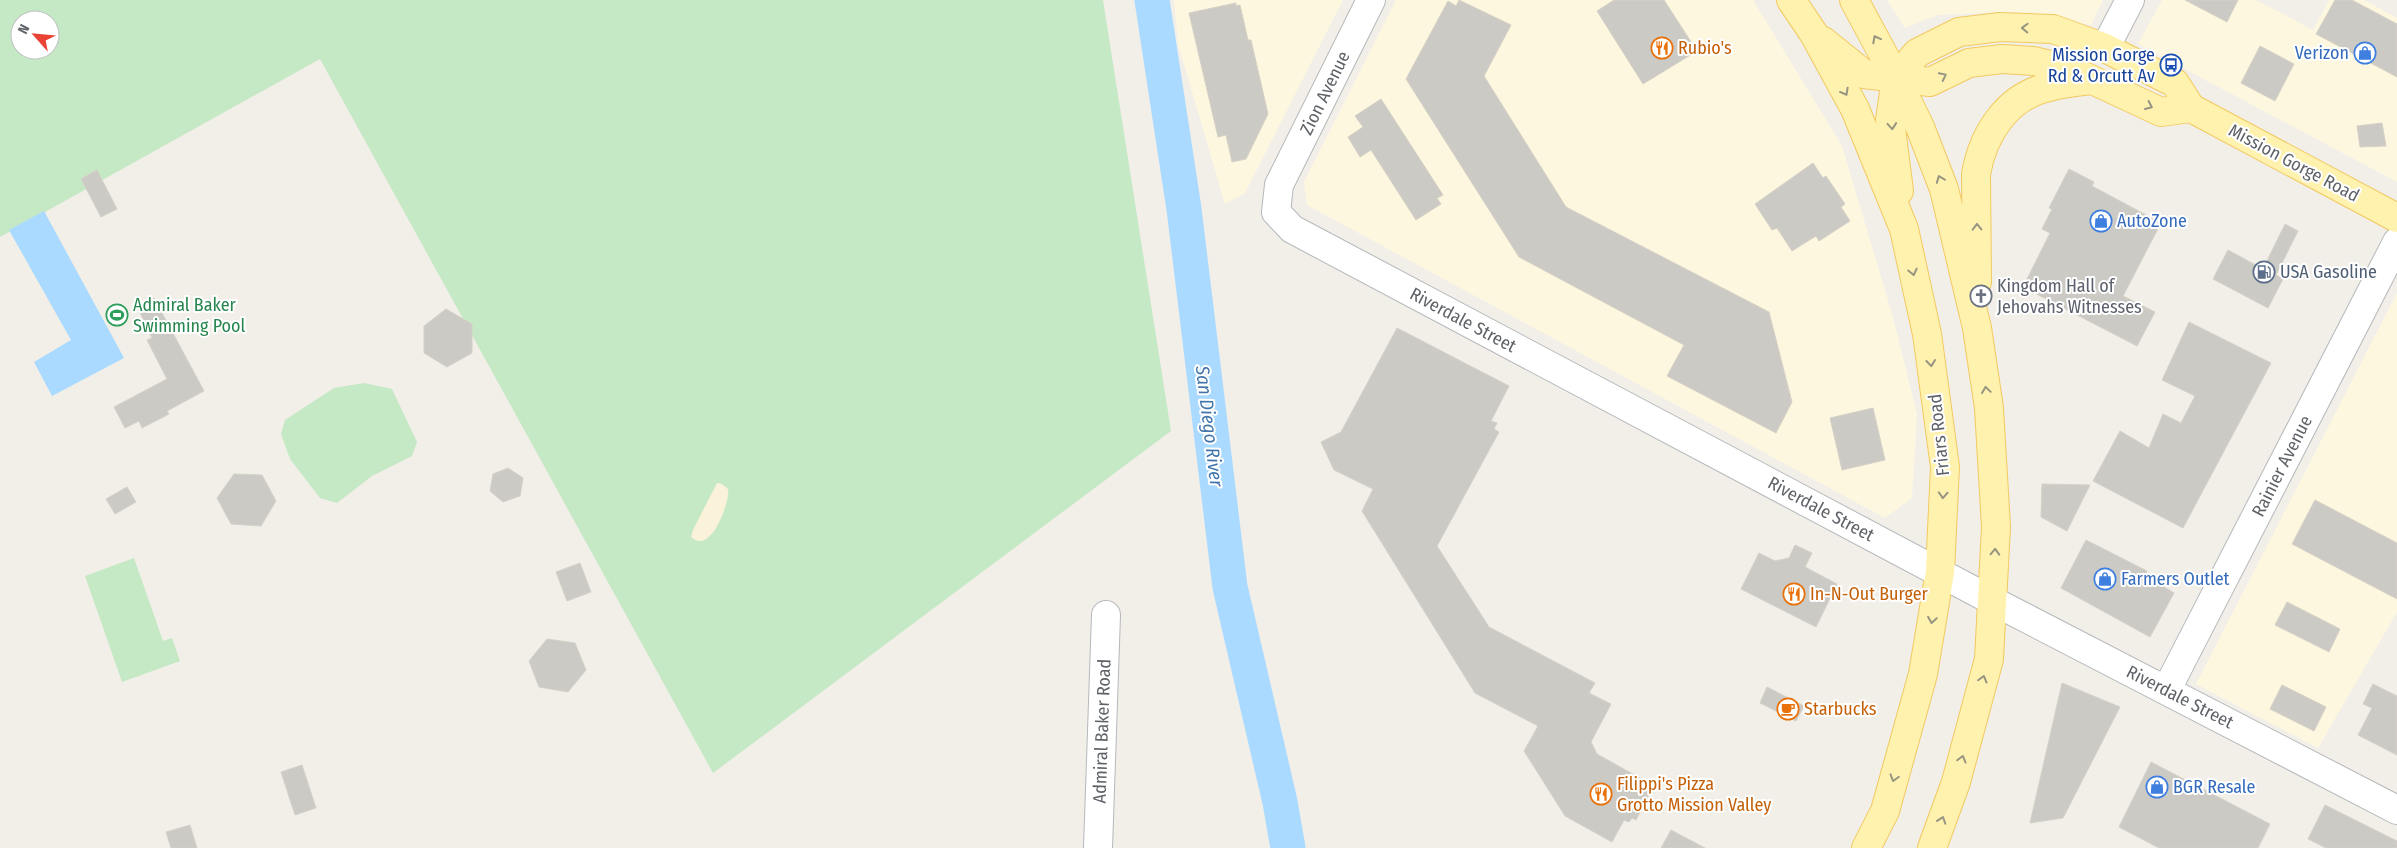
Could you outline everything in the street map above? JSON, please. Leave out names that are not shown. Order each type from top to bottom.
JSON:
[{"type":"main road","points":[[1792,0],[1814,34],[1864,74],[1896,78],[1930,82],[1969,63],[2002,59],[2034,61],[2072,70],[2161,112],[2191,108],[2176,83],[2105,48],[2053,29],[2000,26],[1959,32],[1917,53],[1896,78],[1890,120],[1904,229]]},
{"type":"main road","points":[[1854,0],[1920,127],[1944,189],[1977,328],[1989,408],[1996,527],[1989,659],[1956,782],[1932,848]]},
{"type":"main road","name":"Friars Road","points":[[1814,34],[1854,109],[1904,229],[1927,334],[1945,467],[1940,572],[1923,674],[1885,810],[1866,848]]},
{"type":"main road","points":[[1977,328],[1976,174],[1979,158],[1990,130],[2013,105],[2030,94],[2048,87],[2093,80]]},
{"type":"main road","name":"Mission Gorge Road","points":[[2191,108],[2397,218]]},
{"type":"street","name":"Zion Avenue","points":[[1279,185],[1371,0]]},
{"type":"street","points":[[2105,48],[2130,0]]},
{"type":"street","name":"Riverdale Street","points":[[1279,185],[1276,212],[1292,230],[1993,601],[2167,689],[2397,810]]},
{"type":"street","name":"Rainier Avenue","points":[[2167,689],[2397,242]]},
{"type":"street","name":"Admiral Baker Road","points":[[1098,848],[1106,615]]},
{"type":"shaded area","points":[[1174,0],[1343,0],[1245,193],[1225,204],[1178,44]]},
{"type":"shaded area","points":[[1396,0],[1753,0],[1842,146],[1893,317],[1917,414],[1912,498],[1885,518],[1307,205],[1304,182]]},
{"type":"shaded area","points":[[1887,0],[2103,0],[2091,25],[2015,12],[1938,15],[1905,28]]},
{"type":"shaded area","points":[[2162,0],[2256,0],[2313,30],[2329,0],[2364,0],[2397,18],[2397,182],[2138,44]]},
{"type":"shaded area","points":[[2397,293],[2397,612],[2318,748],[2196,684]]},
{"type":"green space","points":[[0,0],[1103,0],[1171,431],[713,773],[320,59],[0,237]]},
{"type":"green space","points":[[364,383],[392,389],[417,442],[412,456],[372,476],[337,503],[320,498],[290,459],[281,434],[285,420],[334,388]]},
{"type":"green space","points":[[134,558],[163,641],[172,638],[180,661],[122,682],[85,576]]},
{"type":"sand","points":[[717,483],[722,484],[728,489],[723,513],[713,533],[706,539],[699,541],[691,537],[693,530]]},
{"type":"water","points":[[44,211],[124,358],[52,396],[34,362],[71,340],[9,230]]},
{"type":"building","points":[[1459,0],[1511,25],[1484,76],[1566,207],[1769,312],[1792,402],[1776,433],[1667,376],[1684,345],[1519,257],[1406,79],[1448,1],[1456,6]]},
{"type":"building","points":[[1614,0],[1664,0],[1697,51],[1643,84],[1597,11]]},
{"type":"building","points":[[2185,0],[2238,0],[2227,22]]},
{"type":"building","points":[[2335,0],[2352,0],[2397,24],[2397,77],[2316,34]]},
{"type":"building","points":[[1236,3],[1236,6],[1240,5],[1248,40],[1251,40],[1268,114],[1246,159],[1232,162],[1226,135],[1218,137],[1189,13]]},
{"type":"building","points":[[2260,46],[2294,64],[2275,101],[2241,83]]},
{"type":"building","points":[[1381,99],[1443,195],[1437,198],[1441,204],[1416,220],[1371,150],[1360,157],[1348,137],[1363,127],[1355,116]]},
{"type":"building","points":[[2382,123],[2386,146],[2360,147],[2357,126]]},
{"type":"building","points":[[1813,163],[1823,178],[1826,176],[1845,204],[1841,207],[1850,221],[1819,241],[1816,236],[1792,251],[1777,228],[1772,230],[1755,204]]},
{"type":"building","points":[[2069,169],[2094,182],[2092,186],[2161,223],[2123,296],[2155,312],[2137,346],[2023,287],[2050,233],[2042,229],[2052,209],[2049,208]]},
{"type":"building","points":[[97,170],[117,209],[101,217],[81,179]]},
{"type":"building","points":[[2285,224],[2298,231],[2276,275],[2283,279],[2268,308],[2213,279],[2228,250],[2263,269]]},
{"type":"building","points":[[154,298],[204,391],[167,411],[169,414],[142,428],[139,421],[125,428],[114,407],[167,379],[147,340],[152,338],[137,306]]},
{"type":"building","points":[[446,309],[472,324],[472,353],[447,367],[424,353],[424,326]]},
{"type":"building","points":[[2189,322],[2271,363],[2183,528],[2093,481],[2120,431],[2149,448],[2163,414],[2181,423],[2195,396],[2162,380]]},
{"type":"building","points":[[1397,328],[1509,386],[1491,421],[1497,423],[1494,429],[1499,432],[1437,546],[1489,627],[1595,683],[1589,693],[1611,704],[1591,742],[1597,754],[1649,783],[1646,789],[1651,791],[1636,820],[1632,818],[1629,822],[1624,820],[1612,842],[1565,816],[1524,751],[1538,726],[1475,693],[1362,511],[1373,489],[1334,470],[1321,442],[1341,432]]},
{"type":"building","points":[[1873,408],[1885,460],[1842,470],[1830,418]]},
{"type":"building","points":[[508,468],[523,478],[520,496],[503,502],[490,491],[493,474]]},
{"type":"building","points":[[234,474],[262,475],[276,501],[261,526],[231,524],[217,498]]},
{"type":"building","points":[[2042,484],[2090,485],[2067,531],[2041,517]]},
{"type":"building","points":[[127,487],[136,502],[115,514],[106,499]]},
{"type":"building","points":[[2315,500],[2397,543],[2397,599],[2292,544]]},
{"type":"building","name":"Farmers Outlet","points":[[2086,540],[2147,571],[2145,575],[2174,593],[2150,637],[2061,588]]},
{"type":"building","name":"In-N-Out Burger","points":[[1795,545],[1812,553],[1805,567],[1837,584],[1816,627],[1741,589],[1759,553],[1775,561],[1789,558]]},
{"type":"building","points":[[580,563],[591,592],[567,601],[556,572]]},
{"type":"building","points":[[2287,602],[2340,629],[2329,652],[2275,625]]},
{"type":"building","points":[[547,639],[575,643],[586,670],[568,692],[539,687],[529,661]]},
{"type":"building","points":[[2062,683],[2120,707],[2063,818],[2030,823]]},
{"type":"building","points":[[2373,684],[2397,696],[2397,755],[2358,735],[2372,708],[2363,704]]},
{"type":"building","points":[[2282,685],[2326,707],[2314,731],[2270,709]]},
{"type":"building","name":"Starbucks","points":[[1767,687],[1804,706],[1796,721],[1760,703]]},
{"type":"building","points":[[2151,762],[2270,824],[2258,848],[2159,848],[2119,827]]},
{"type":"building","points":[[302,765],[316,808],[295,815],[281,772]]},
{"type":"building","points":[[2325,805],[2397,841],[2397,848],[2326,848],[2308,839]]},
{"type":"building","points":[[190,825],[197,848],[171,848],[166,832]]},
{"type":"building","points":[[1671,830],[1705,848],[1661,848]]},
{"type":"waterway","name":"San Diego River","points":[[1152,0],[1184,209],[1230,587],[1280,802],[1288,848]]},
{"type":"place","name":"Rubio's","points":[[1662,48]]},
{"type":"place","name":"Verizon","points":[[2365,53]]},
{"type":"place","name":"Mission Gorge Rd & Orcutt Av","points":[[2171,65]]},
{"type":"place","name":"AutoZone","points":[[2101,221]]},
{"type":"place","name":"USA Gasoline","points":[[2264,272]]},
{"type":"place","name":"Kingdom Hall of Jehovahs Witnesses","points":[[1981,296]]},
{"type":"place","name":"Admiral Baker Swimming Pool","points":[[117,315]]},
{"type":"place","name":"Farmers Outlet","points":[[2105,579]]},
{"type":"place","name":"In-N-Out Burger","points":[[1794,594]]},
{"type":"place","name":"Starbucks","points":[[1788,709]]},
{"type":"place","name":"BGR Resale","points":[[2157,787]]},
{"type":"place","name":"Filippi's Pizza Grotto Mission Valley","points":[[1601,794]]}]
